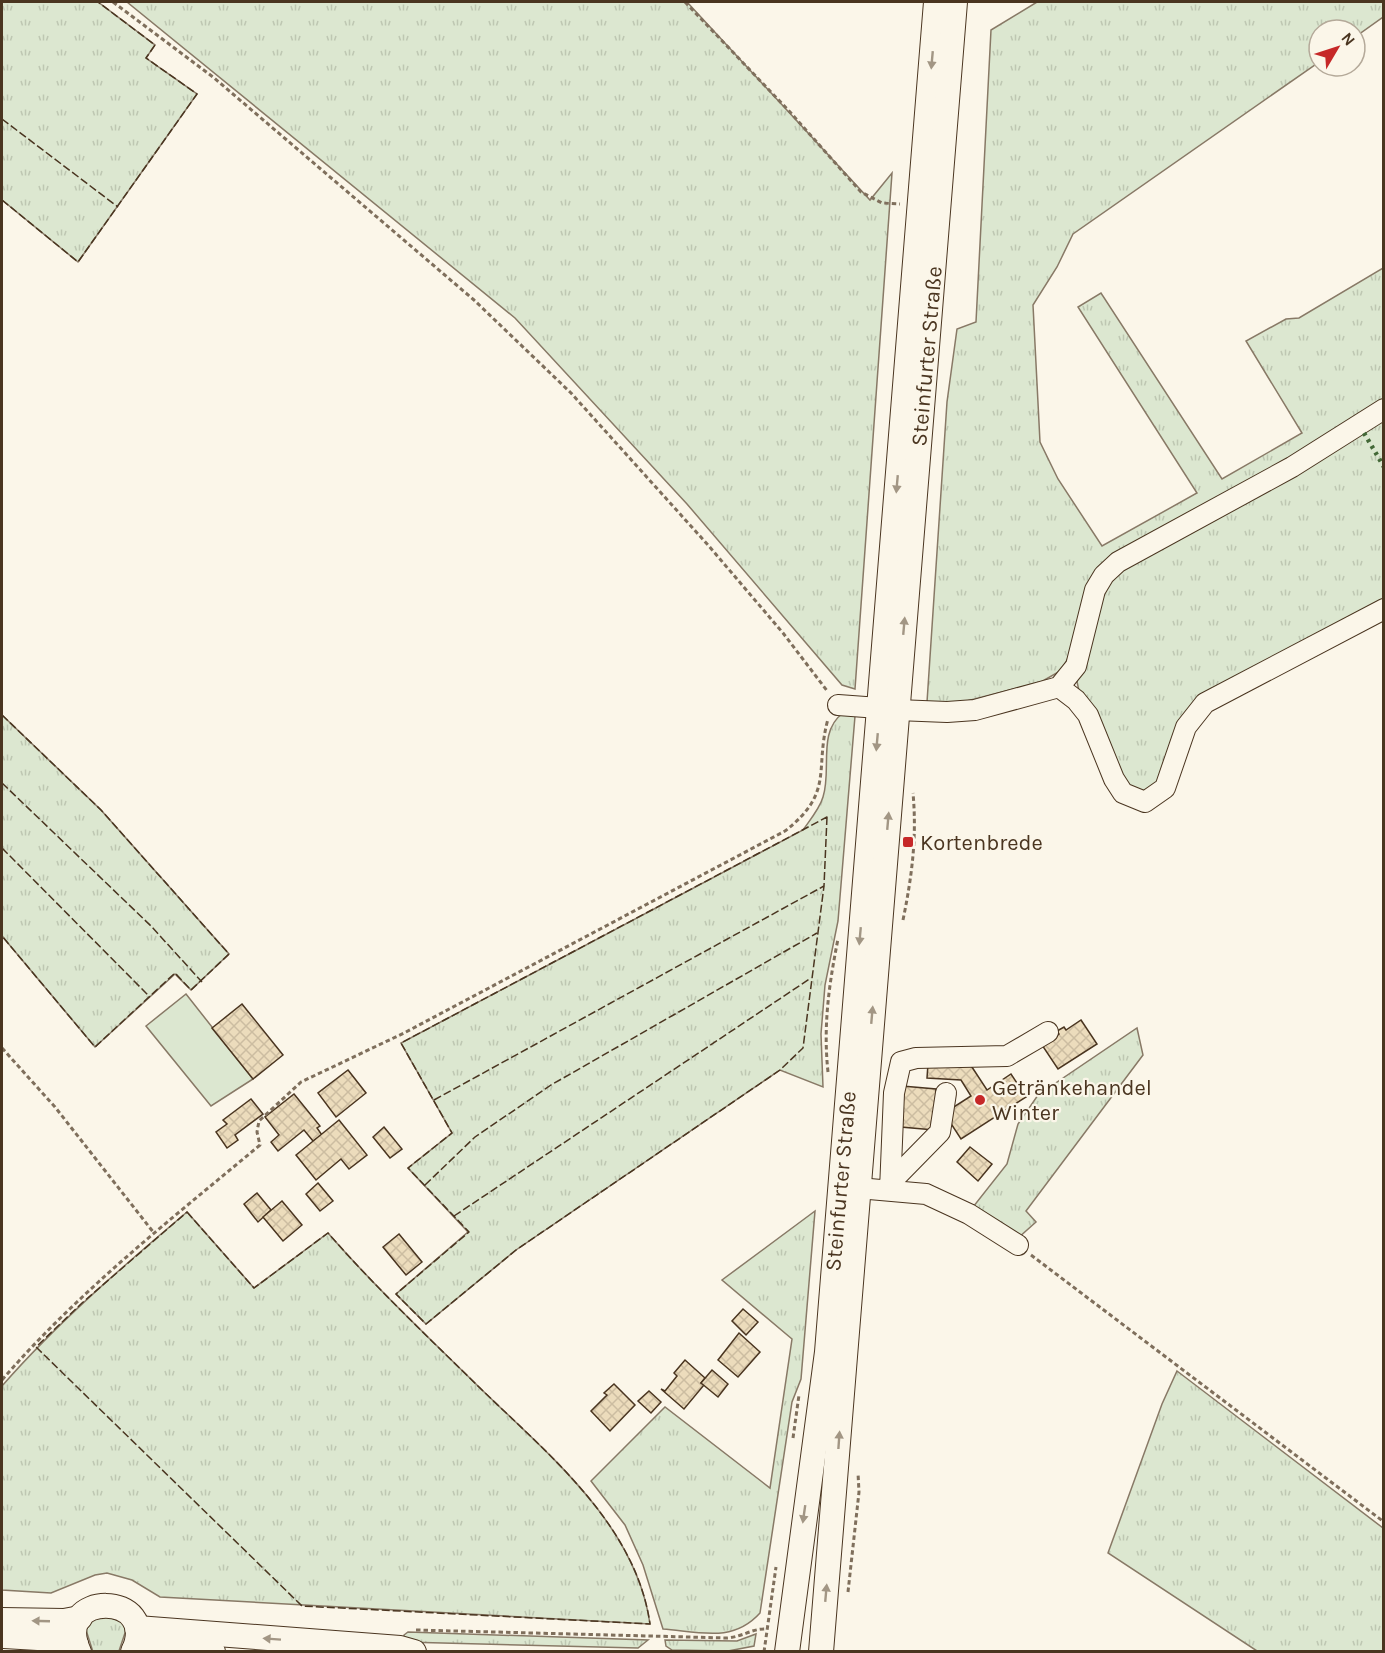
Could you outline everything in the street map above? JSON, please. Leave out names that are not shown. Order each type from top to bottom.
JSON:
[{"type":"main road","name":"Steinfurter Straße","points":[[821,1652],[869,1057],[888,709],[936,2]]},
{"type":"main road","name":"Steinfurter Straße","points":[[787,1652],[826,1352],[955,2]]},
{"type":"main road","points":[[77,1648],[74,1634],[80,1618],[91,1608],[110,1604],[127,1612],[134,1643]]},
{"type":"main road","points":[[2,1620],[64,1621],[80,1618]]},
{"type":"main road","points":[[2,1635],[55,1639],[77,1648]]},
{"type":"main road","points":[[134,1643],[400,1648],[414,1641]]},
{"type":"main road","points":[[134,1643],[213,1652]]},
{"type":"lane","points":[[838,705],[947,712],[975,710],[1059,687],[1076,666],[1095,590],[1104,575],[1118,562],[1255,488],[1383,409]]},
{"type":"lane","points":[[1059,687],[1076,700],[1088,715],[1114,780],[1123,793],[1145,802],[1165,788],[1186,727],[1205,703],[1383,609]]},
{"type":"lane","points":[[869,1057],[894,1058],[901,1062],[916,1058],[1007,1056],[1048,1032]]},
{"type":"lane","points":[[890,1187],[894,1093],[901,1062]]},
{"type":"lane","points":[[890,1187],[940,1132],[946,1093]]},
{"type":"lane","name":"Steinfurter Straße","points":[[858,1188],[890,1187],[926,1194],[969,1214],[1018,1245]]},
{"type":"path","points":[[2,1380],[39,1337],[154,1233],[260,1145],[257,1132],[259,1120],[301,1082],[404,1032],[786,831],[803,817],[817,798],[827,720],[838,705],[783,633],[716,554],[571,393],[474,300],[213,77],[113,2]]},
{"type":"path","points":[[685,2],[790,112],[861,192],[882,204],[900,204]]},
{"type":"path","points":[[2,1048],[56,1107],[154,1233]]},
{"type":"path","points":[[1018,1245],[1383,1522]]},
{"type":"path","points":[[414,1641],[727,1638],[744,1635],[757,1628],[766,1629]]},
{"type":"green space","points":[[2,2],[98,2],[155,45],[146,58],[197,94],[78,262],[2,200]]},
{"type":"green space","points":[[127,2],[687,2],[870,200],[892,173],[855,689],[842,685],[687,504],[515,318]]},
{"type":"green space","points":[[1037,2],[1383,2],[1383,17],[1367,28],[1367,18],[1307,18],[1307,70],[1073,234],[1057,267],[1033,305],[1040,442],[1058,479],[1102,546],[1197,493],[1078,307],[1101,293],[1222,479],[1302,433],[1246,341],[1286,319],[1299,318],[1383,268],[1383,600],[1202,700],[1163,785],[1145,796],[1127,790],[1079,691],[1076,677],[1078,637],[1062,670],[1041,682],[963,702],[927,702],[947,402],[957,329],[976,322],[991,30]]},
{"type":"green space","points":[[843,713],[855,716],[838,921],[825,985],[821,1034],[823,1087],[780,1070],[516,1250],[426,1324],[396,1294],[468,1232],[408,1168],[452,1133],[401,1043],[803,830],[823,797],[830,730]]},
{"type":"green space","points":[[2,715],[101,810],[229,954],[191,990],[175,974],[95,1047],[2,936]]},
{"type":"green space","points":[[186,994],[253,1079],[211,1106],[146,1026]]},
{"type":"green space","points":[[1137,1028],[1143,1055],[1026,1211],[1036,1222],[1018,1238],[973,1207],[1007,1164],[1018,1124],[1038,1095]]},
{"type":"green space","points":[[815,1211],[801,1379],[792,1402],[760,1613],[739,1629],[727,1632],[703,1633],[663,1629],[643,1565],[625,1525],[591,1481],[665,1407],[770,1488],[792,1339],[722,1280]]},
{"type":"green space","points":[[187,1212],[254,1288],[328,1233],[384,1293],[534,1439],[585,1494],[608,1523],[627,1555],[641,1588],[650,1624],[160,1597],[132,1580],[107,1573],[95,1575],[51,1593],[2,1590],[2,1386],[68,1317]]},
{"type":"green space","points":[[1177,1371],[1383,1528],[1383,1651],[1257,1651],[1108,1553],[1162,1404]]},
{"type":"green space","points":[[104,1615],[122,1622],[126,1630],[119,1651],[93,1652],[86,1630],[91,1621]]},
{"type":"green space","points":[[408,1632],[648,1640],[638,1648],[404,1642],[404,1635]]},
{"type":"green space","points":[[756,1634],[754,1646],[728,1651],[672,1650],[666,1646],[665,1640],[737,1641]]},
{"type":"building","points":[[242,1004],[283,1055],[253,1079],[212,1028]]},
{"type":"building","points":[[1081,1020],[1097,1044],[1058,1069],[1042,1045],[1059,1034],[1057,1031],[1064,1027],[1066,1030]]},
{"type":"building","points":[[968,1061],[987,1090],[1011,1074],[1026,1097],[961,1139],[946,1116],[949,1110],[971,1096],[961,1080],[927,1078],[928,1064]]},
{"type":"building","points":[[348,1070],[366,1093],[336,1117],[318,1093]]},
{"type":"building","points":[[902,1086],[936,1089],[934,1130],[901,1127]]},
{"type":"building","points":[[294,1094],[320,1126],[317,1128],[322,1135],[313,1141],[304,1130],[278,1151],[271,1142],[279,1135],[265,1117]]},
{"type":"building","points":[[251,1099],[263,1114],[235,1135],[238,1140],[227,1148],[216,1132],[227,1124],[223,1120]]},
{"type":"building","points":[[339,1120],[367,1155],[349,1169],[341,1159],[316,1180],[296,1155]]},
{"type":"building","points":[[384,1127],[402,1149],[390,1158],[373,1137]]},
{"type":"building","points":[[970,1147],[992,1164],[978,1181],[957,1162]]},
{"type":"building","points":[[318,1183],[333,1201],[320,1211],[306,1194]]},
{"type":"building","points":[[257,1193],[271,1210],[258,1222],[244,1204]]},
{"type":"building","points":[[282,1201],[302,1225],[283,1241],[263,1217]]},
{"type":"building","points":[[399,1234],[422,1262],[406,1275],[383,1247]]},
{"type":"building","points":[[743,1309],[758,1322],[746,1335],[732,1321]]},
{"type":"building","points":[[739,1333],[760,1352],[738,1377],[718,1360]]},
{"type":"building","points":[[685,1360],[705,1378],[701,1383],[704,1385],[684,1409],[661,1389],[665,1391],[677,1376],[674,1373]]},
{"type":"building","points":[[712,1370],[728,1384],[718,1397],[701,1383]]},
{"type":"building","points":[[614,1384],[635,1405],[610,1431],[591,1411],[607,1395],[604,1393]]},
{"type":"building","points":[[649,1391],[661,1402],[651,1413],[638,1401]]},
{"type":"hedge","points":[[1364,433],[1384,467]]},
{"type":"fence","points":[[2,200],[78,262],[197,94],[146,58],[155,45],[98,2]]},
{"type":"fence","points":[[2,119],[118,207]]},
{"type":"fence","points":[[2,715],[101,810],[229,954],[191,990],[175,973],[95,1047],[2,936]]},
{"type":"fence","points":[[2,783],[151,926],[202,982]]},
{"type":"fence","points":[[827,817],[824,886],[803,1048],[780,1070],[516,1250],[426,1324],[396,1294],[469,1232],[408,1168],[452,1133],[401,1043],[827,817]]},
{"type":"fence","points":[[2,848],[150,997]]},
{"type":"fence","points":[[434,1100],[824,886]]},
{"type":"fence","points":[[425,1185],[475,1137],[551,1085],[817,933]]},
{"type":"fence","points":[[454,1216],[811,978]]},
{"type":"fence","points":[[187,1212],[254,1288],[328,1233],[384,1293],[534,1439],[585,1494],[608,1523],[627,1555],[641,1588],[650,1624],[302,1606],[36,1347],[82,1303],[187,1212]]},
{"type":"place","name":"Kortenbrede","points":[[908,842]]},
{"type":"place","name":"Getränkehandel Winter","points":[[980,1100]]}]
